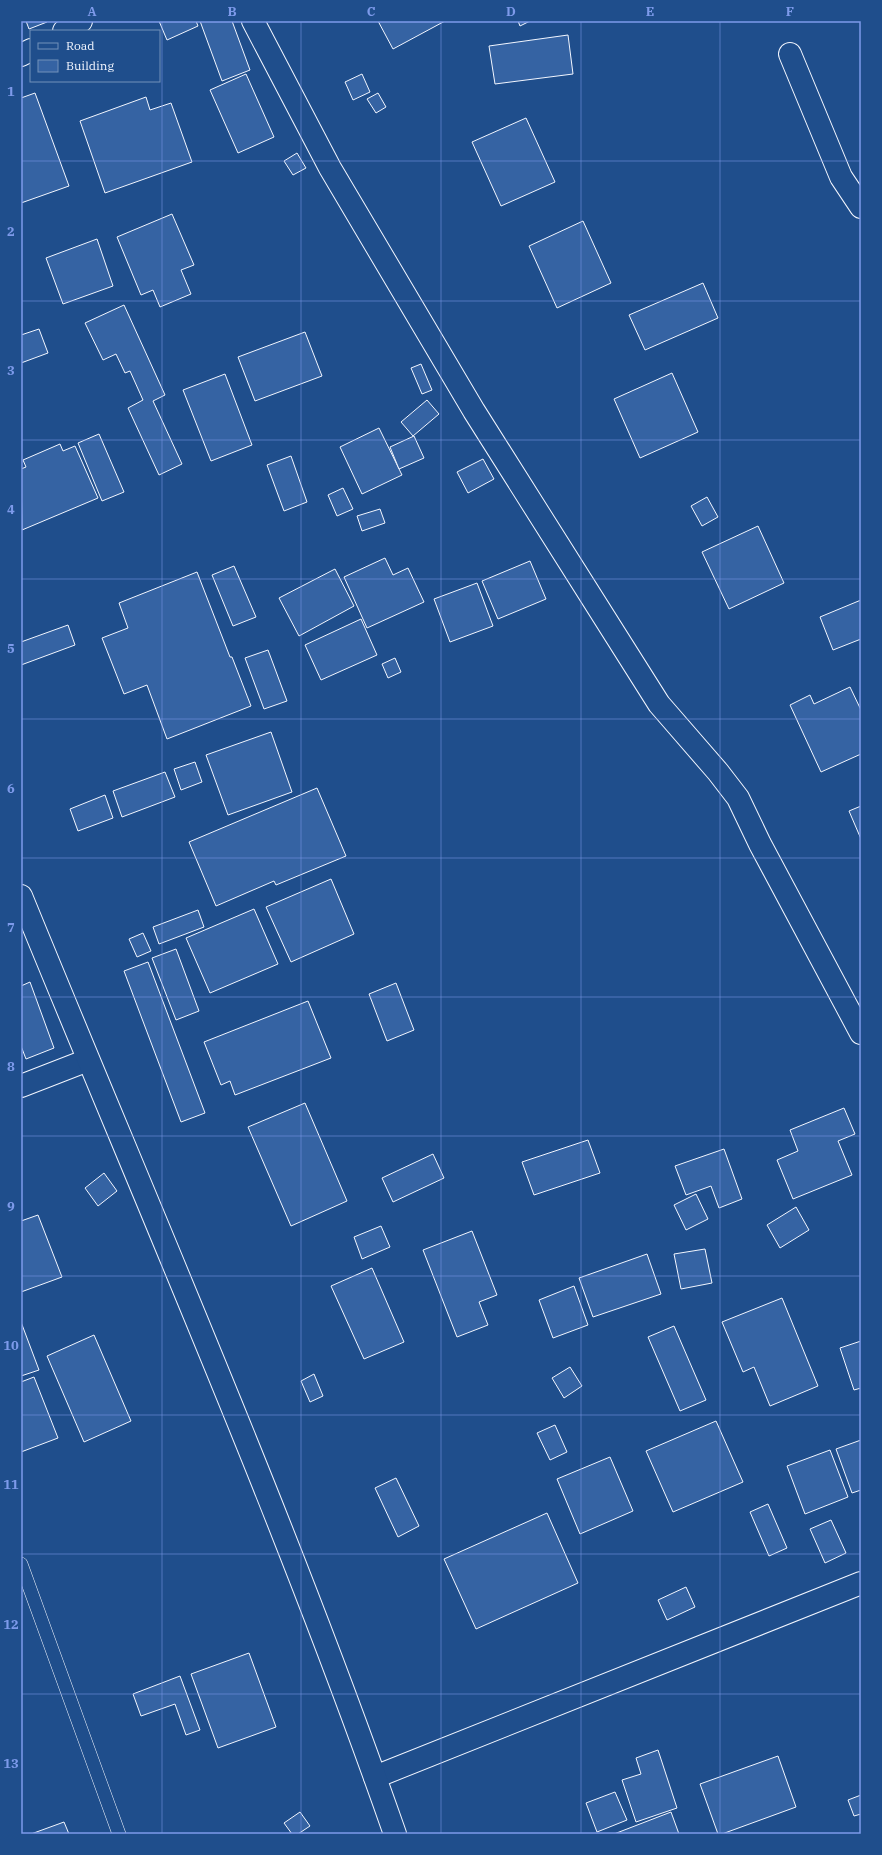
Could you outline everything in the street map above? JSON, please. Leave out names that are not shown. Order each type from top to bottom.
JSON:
[{"type":"street","points":[[66,30],[81,21]]},
{"type":"street","points":[[253,21],[330,168],[478,417],[659,704],[718,772],[738,798],[794,908],[861,1033]]},
{"type":"street","points":[[21,55],[30,50]]},
{"type":"street","points":[[790,54],[841,177],[861,207]]},
{"type":"street","points":[[21,896],[270,1502],[375,1777],[395,1834]]},
{"type":"street","points":[[21,1086],[88,1060]]},
{"type":"street","points":[[375,1777],[861,1583]]},
{"type":"lane","points":[[21,1564],[119,1834]]},
{"type":"building","points":[[26,21],[47,21],[47,22],[29,29]]},
{"type":"building","points":[[159,21],[196,21],[198,26],[167,40]]},
{"type":"building","points":[[200,21],[232,21],[250,70],[222,81]]},
{"type":"building","points":[[378,21],[445,21],[393,49]]},
{"type":"building","points":[[518,21],[530,21],[520,26]]},
{"type":"building","points":[[568,35],[573,74],[495,84],[489,46]]},
{"type":"building","points":[[246,74],[274,137],[238,153],[210,90]]},
{"type":"building","points":[[362,74],[370,92],[353,100],[345,82]]},
{"type":"building","points":[[35,93],[69,186],[21,203],[21,98]]},
{"type":"building","points":[[378,93],[386,107],[376,113],[367,99]]},
{"type":"building","points":[[146,97],[150,110],[171,103],[192,162],[105,193],[80,121]]},
{"type":"building","points":[[526,118],[555,182],[501,206],[472,142]]},
{"type":"building","points":[[297,153],[306,168],[293,175],[284,161]]},
{"type":"building","points":[[172,214],[194,265],[181,270],[191,294],[160,307],[153,290],[141,295],[117,237]]},
{"type":"building","points":[[583,221],[611,283],[557,308],[529,246]]},
{"type":"building","points":[[97,239],[113,286],[63,304],[46,258]]},
{"type":"building","points":[[703,283],[718,318],[645,350],[629,315]]},
{"type":"building","points":[[124,305],[165,395],[153,401],[182,464],[159,475],[128,408],[143,400],[130,371],[125,373],[116,354],[103,360],[85,323]]},
{"type":"building","points":[[39,329],[48,353],[21,363],[21,335]]},
{"type":"building","points":[[305,332],[322,376],[255,401],[238,357]]},
{"type":"building","points":[[421,364],[432,390],[422,394],[411,368]]},
{"type":"building","points":[[672,373],[698,432],[640,458],[614,399]]},
{"type":"building","points":[[225,374],[252,445],[211,461],[183,390]]},
{"type":"building","points":[[427,400],[439,414],[413,436],[401,422]]},
{"type":"building","points":[[379,428],[402,475],[362,494],[340,447]]},
{"type":"building","points":[[99,434],[124,492],[102,501],[78,443]]},
{"type":"building","points":[[414,436],[424,458],[399,469],[390,447]]},
{"type":"building","points":[[60,444],[63,451],[75,446],[98,498],[22,530],[21,469],[26,467],[23,460]]},
{"type":"building","points":[[291,456],[307,502],[284,511],[267,465]]},
{"type":"building","points":[[483,459],[494,479],[468,493],[457,472]]},
{"type":"building","points":[[343,488],[353,509],[337,516],[328,495]]},
{"type":"building","points":[[707,497],[718,517],[702,526],[691,506]]},
{"type":"building","points":[[380,509],[385,523],[362,531],[357,516]]},
{"type":"building","points":[[758,526],[784,583],[729,609],[702,552]]},
{"type":"building","points":[[385,558],[393,575],[408,568],[424,602],[367,628],[344,577]]},
{"type":"building","points":[[530,561],[546,599],[498,619],[482,581]]},
{"type":"building","points":[[234,566],[256,617],[233,626],[212,575]]},
{"type":"building","points":[[335,569],[354,606],[299,636],[279,598]]},
{"type":"building","points":[[197,572],[251,706],[167,739],[147,685],[124,694],[102,638],[128,628],[119,603]]},
{"type":"building","points":[[477,583],[493,626],[450,642],[434,599]]},
{"type":"building","points":[[861,600],[861,639],[833,650],[820,617]]},
{"type":"building","points":[[361,619],[377,655],[321,680],[305,645]]},
{"type":"building","points":[[68,625],[75,645],[21,665],[21,642]]},
{"type":"building","points":[[268,650],[287,701],[264,709],[245,658]]},
{"type":"building","points":[[395,658],[401,672],[388,678],[382,664]]},
{"type":"building","points":[[850,687],[861,710],[861,754],[821,772],[790,705],[810,695],[814,704]]},
{"type":"building","points":[[271,732],[292,792],[228,815],[206,755]]},
{"type":"building","points":[[195,762],[202,782],[181,790],[174,769]]},
{"type":"building","points":[[165,772],[175,797],[122,817],[113,791]]},
{"type":"building","points":[[317,788],[346,856],[276,885],[274,881],[216,906],[189,842]]},
{"type":"building","points":[[105,795],[113,818],[78,831],[70,809]]},
{"type":"building","points":[[861,806],[861,839],[849,811]]},
{"type":"building","points":[[331,879],[354,934],[291,962],[266,907]]},
{"type":"building","points":[[254,909],[278,964],[210,993],[186,938]]},
{"type":"building","points":[[198,910],[204,927],[159,944],[153,927]]},
{"type":"building","points":[[143,933],[151,951],[137,957],[129,939]]},
{"type":"building","points":[[176,949],[199,1011],[176,1020],[152,958]]},
{"type":"building","points":[[148,962],[205,1113],[181,1122],[124,971]]},
{"type":"building","points":[[30,982],[54,1048],[26,1059],[21,1046],[21,986]]},
{"type":"building","points":[[396,983],[414,1030],[387,1041],[369,994]]},
{"type":"building","points":[[308,1001],[331,1058],[235,1095],[230,1081],[221,1085],[204,1042]]},
{"type":"building","points":[[305,1103],[347,1201],[291,1226],[248,1127]]},
{"type":"building","points":[[844,1108],[855,1134],[838,1141],[852,1175],[793,1199],[777,1160],[798,1151],[790,1130]]},
{"type":"building","points":[[588,1140],[600,1173],[534,1195],[522,1162]]},
{"type":"building","points":[[724,1149],[742,1199],[719,1208],[711,1186],[686,1195],[675,1166]]},
{"type":"building","points":[[433,1154],[444,1178],[393,1202],[382,1178]]},
{"type":"building","points":[[104,1173],[117,1191],[98,1206],[85,1188]]},
{"type":"building","points":[[696,1194],[708,1219],[686,1230],[674,1205]]},
{"type":"building","points":[[796,1207],[809,1230],[780,1248],[767,1225]]},
{"type":"building","points":[[38,1215],[62,1277],[21,1292],[21,1221]]},
{"type":"building","points":[[381,1226],[390,1247],[362,1259],[354,1237]]},
{"type":"building","points":[[472,1231],[497,1295],[479,1302],[488,1325],[457,1337],[423,1250]]},
{"type":"building","points":[[705,1249],[712,1283],[681,1289],[674,1254]]},
{"type":"building","points":[[647,1254],[661,1294],[593,1317],[579,1278]]},
{"type":"building","points":[[372,1268],[404,1342],[364,1359],[331,1286]]},
{"type":"building","points":[[574,1286],[588,1325],[553,1338],[539,1300]]},
{"type":"building","points":[[782,1298],[818,1386],[770,1406],[754,1367],[743,1372],[722,1322]]},
{"type":"building","points":[[21,1322],[39,1370],[21,1376]]},
{"type":"building","points":[[674,1326],[706,1400],[680,1411],[648,1337]]},
{"type":"building","points":[[94,1335],[131,1421],[84,1442],[47,1356]]},
{"type":"building","points":[[861,1341],[861,1388],[854,1390],[840,1348]]},
{"type":"building","points":[[570,1367],[582,1386],[564,1398],[552,1378]]},
{"type":"building","points":[[314,1374],[323,1396],[310,1402],[301,1381]]},
{"type":"building","points":[[34,1377],[58,1438],[21,1452],[21,1382]]},
{"type":"building","points":[[716,1421],[743,1482],[673,1512],[646,1451]]},
{"type":"building","points":[[555,1425],[567,1452],[550,1460],[537,1433]]},
{"type":"building","points":[[861,1440],[861,1490],[852,1493],[836,1449]]},
{"type":"building","points":[[830,1450],[848,1497],[805,1514],[787,1466]]},
{"type":"building","points":[[610,1457],[633,1511],[580,1534],[557,1479]]},
{"type":"building","points":[[396,1478],[419,1526],[398,1537],[375,1488]]},
{"type":"building","points":[[768,1504],[787,1548],[769,1556],[750,1512]]},
{"type":"building","points":[[547,1513],[578,1583],[476,1629],[444,1559]]},
{"type":"building","points":[[831,1520],[846,1553],[825,1563],[810,1529]]},
{"type":"building","points":[[686,1587],[695,1607],[667,1620],[658,1600]]},
{"type":"building","points":[[249,1653],[276,1727],[218,1748],[191,1674]]},
{"type":"building","points":[[180,1676],[200,1730],[186,1735],[175,1704],[141,1716],[133,1694]]},
{"type":"building","points":[[658,1750],[677,1808],[636,1822],[622,1780],[641,1774],[636,1758]]},
{"type":"building","points":[[778,1756],[796,1807],[722,1834],[718,1834],[700,1784]]},
{"type":"building","points":[[615,1792],[627,1820],[597,1832],[586,1803]]},
{"type":"building","points":[[861,1795],[861,1814],[854,1816],[848,1800]]},
{"type":"building","points":[[300,1812],[310,1826],[298,1834],[292,1834],[284,1823]]},
{"type":"building","points":[[671,1812],[679,1834],[614,1834]]},
{"type":"building","points":[[64,1822],[69,1834],[31,1834]]}]
